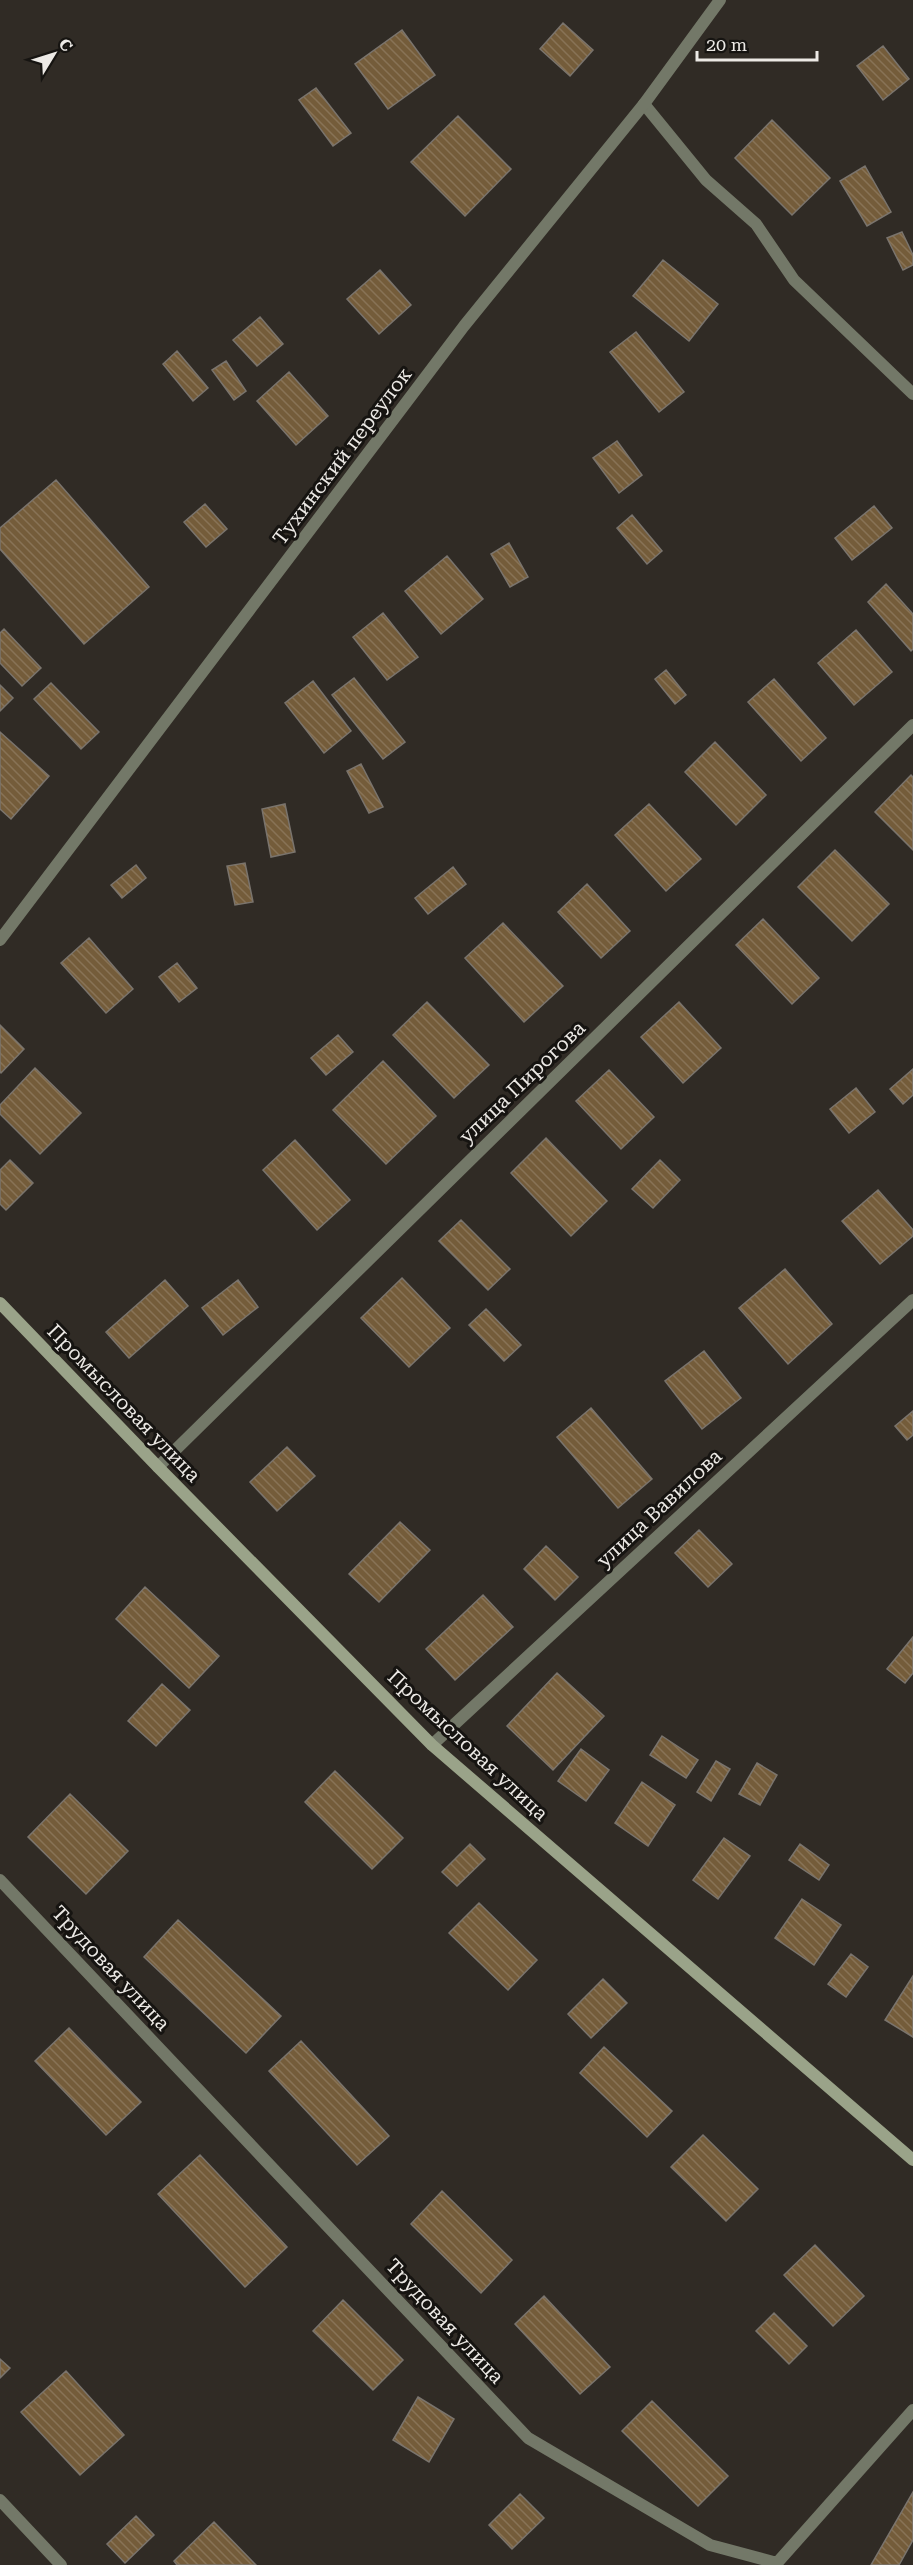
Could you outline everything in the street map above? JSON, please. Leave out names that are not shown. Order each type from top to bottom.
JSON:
[{"type":"street","name":"Тухинский переулок","points":[[0,940],[464,326],[644,104],[720,0]]},
{"type":"street","points":[[644,104],[706,180],[756,224],[794,280],[913,394]]},
{"type":"street","name":"улица Пирогова","points":[[158,1467],[913,725]]},
{"type":"street","name":"улица Вавилова","points":[[432,1744],[913,1300]]},
{"type":"street","name":"Промысловая улица","points":[[0,1303],[158,1467],[432,1744],[913,2160]]},
{"type":"street","name":"Трудовая улица","points":[[0,1880],[528,2438],[627,2498],[710,2545],[777,2563],[913,2410]]},
{"type":"street","points":[[0,2500],[61,2565]]},
{"type":"building","points":[[563,23],[593,50],[570,76],[540,49]]},
{"type":"building","points":[[402,30],[435,75],[388,109],[355,64]]},
{"type":"building","points":[[883,46],[909,79],[883,100],[857,66]]},
{"type":"building","points":[[316,88],[351,133],[333,146],[299,100]]},
{"type":"building","points":[[458,116],[511,169],[465,216],[411,162]]},
{"type":"building","points":[[772,120],[830,178],[792,215],[735,158]]},
{"type":"building","points":[[865,166],[891,212],[867,226],[840,181]]},
{"type":"building","points":[[902,232],[913,255],[913,265],[903,270],[887,238]]},
{"type":"building","points":[[663,260],[718,304],[689,341],[633,296]]},
{"type":"building","points":[[380,270],[411,305],[379,334],[347,299]]},
{"type":"building","points":[[260,317],[283,344],[257,366],[233,340]]},
{"type":"building","points":[[636,332],[684,392],[659,412],[610,352]]},
{"type":"building","points":[[177,351],[208,388],[193,401],[163,364]]},
{"type":"building","points":[[226,361],[246,391],[234,400],[212,370]]},
{"type":"building","points":[[289,372],[328,416],[296,445],[257,401]]},
{"type":"building","points":[[617,441],[642,475],[619,493],[593,458]]},
{"type":"building","points":[[56,480],[149,587],[84,644],[0,549],[0,528]]},
{"type":"building","points":[[205,504],[227,529],[206,547],[184,522]]},
{"type":"building","points":[[874,506],[892,528],[852,560],[835,538]]},
{"type":"building","points":[[632,515],[662,551],[647,564],[617,528]]},
{"type":"building","points":[[509,543],[528,577],[510,587],[491,554]]},
{"type":"building","points":[[447,556],[483,599],[441,634],[405,591]]},
{"type":"building","points":[[886,584],[913,614],[913,649],[911,651],[868,602]]},
{"type":"building","points":[[383,613],[418,657],[387,680],[353,637]]},
{"type":"building","points":[[4,629],[41,668],[22,686],[0,663],[0,633]]},
{"type":"building","points":[[856,630],[892,672],[854,705],[818,663]]},
{"type":"building","points":[[666,670],[686,695],[675,704],[655,679]]},
{"type":"building","points":[[354,678],[405,742],[383,759],[332,695]]},
{"type":"building","points":[[774,679],[826,738],[801,761],[748,702]]},
{"type":"building","points":[[313,681],[351,731],[324,753],[285,703]]},
{"type":"building","points":[[51,683],[99,732],[81,749],[34,699]]},
{"type":"building","points":[[0,685],[13,698],[0,711]]},
{"type":"building","points":[[0,732],[49,776],[11,819],[0,809]]},
{"type":"building","points":[[715,742],[766,795],[736,825],[685,772]]},
{"type":"building","points":[[361,764],[383,807],[369,813],[347,771]]},
{"type":"building","points":[[911,775],[913,777],[913,850],[875,812]]},
{"type":"building","points":[[285,804],[295,852],[271,857],[262,809]]},
{"type":"building","points":[[649,804],[701,859],[666,891],[615,835]]},
{"type":"building","points":[[835,850],[889,904],[852,941],[798,887]]},
{"type":"building","points":[[245,863],[253,902],[235,905],[227,866]]},
{"type":"building","points":[[136,865],[146,878],[122,898],[111,885]]},
{"type":"building","points":[[453,867],[466,884],[428,914],[415,898]]},
{"type":"building","points":[[587,884],[630,931],[601,958],[558,912]]},
{"type":"building","points":[[763,919],[819,978],[792,1004],[736,945]]},
{"type":"building","points":[[503,923],[563,986],[524,1022],[465,958]]},
{"type":"building","points":[[89,938],[133,989],[106,1013],[61,963]]},
{"type":"building","points":[[177,963],[197,988],[179,1002],[159,977]]},
{"type":"building","points":[[427,1002],[489,1065],[454,1098],[393,1035]]},
{"type":"building","points":[[679,1002],[721,1048],[683,1083],[641,1037]]},
{"type":"building","points":[[0,1025],[24,1049],[1,1073],[0,1072]]},
{"type":"building","points":[[338,1035],[353,1052],[326,1075],[311,1058]]},
{"type":"building","points":[[383,1061],[436,1116],[386,1164],[333,1110]]},
{"type":"building","points":[[35,1068],[81,1113],[40,1154],[0,1114],[0,1105]]},
{"type":"building","points":[[913,1069],[913,1095],[903,1104],[890,1089]]},
{"type":"building","points":[[609,1070],[654,1117],[621,1149],[576,1101]]},
{"type":"building","points":[[856,1088],[875,1112],[849,1133],[830,1109]]},
{"type":"building","points":[[546,1138],[607,1201],[571,1236],[511,1173]]},
{"type":"building","points":[[295,1140],[350,1200],[317,1230],[263,1170]]},
{"type":"building","points":[[10,1160],[33,1183],[6,1210],[0,1204],[0,1170]]},
{"type":"building","points":[[660,1160],[680,1180],[653,1208],[632,1189]]},
{"type":"building","points":[[878,1190],[913,1230],[913,1236],[880,1264],[842,1221]]},
{"type":"building","points":[[461,1220],[510,1269],[488,1290],[439,1241]]},
{"type":"building","points":[[785,1269],[832,1324],[788,1364],[739,1308]]},
{"type":"building","points":[[402,1278],[450,1328],[409,1367],[361,1318]]},
{"type":"building","points":[[165,1280],[188,1306],[129,1358],[106,1332]]},
{"type":"building","points":[[238,1280],[258,1307],[223,1335],[202,1308]]},
{"type":"building","points":[[486,1309],[521,1345],[504,1361],[469,1325]]},
{"type":"building","points":[[704,1351],[741,1398],[702,1429],[665,1381]]},
{"type":"building","points":[[591,1408],[652,1479],[618,1508],[557,1437]]},
{"type":"building","points":[[913,1411],[913,1435],[907,1440],[895,1426]]},
{"type":"building","points":[[287,1447],[315,1476],[277,1511],[250,1482]]},
{"type":"building","points":[[400,1522],[430,1550],[379,1602],[349,1574]]},
{"type":"building","points":[[699,1530],[732,1564],[708,1587],[675,1553]]},
{"type":"building","points":[[546,1546],[578,1577],[555,1600],[524,1569]]},
{"type":"building","points":[[145,1587],[219,1656],[189,1688],[116,1619]]},
{"type":"building","points":[[483,1595],[513,1627],[455,1680],[426,1649]]},
{"type":"building","points":[[913,1637],[913,1673],[905,1683],[887,1669]]},
{"type":"building","points":[[557,1673],[604,1716],[553,1770],[507,1726]]},
{"type":"building","points":[[162,1684],[190,1710],[156,1746],[128,1721]]},
{"type":"building","points":[[662,1736],[698,1760],[686,1778],[650,1755]]},
{"type":"building","points":[[581,1749],[609,1770],[586,1801],[558,1781]]},
{"type":"building","points":[[716,1761],[730,1769],[711,1801],[697,1792]]},
{"type":"building","points":[[757,1763],[777,1775],[760,1805],[739,1794]]},
{"type":"building","points":[[335,1771],[403,1838],[372,1869],[305,1802]]},
{"type":"building","points":[[642,1782],[675,1805],[648,1846],[615,1823]]},
{"type":"building","points":[[70,1794],[128,1851],[86,1894],[28,1837]]},
{"type":"building","points":[[724,1838],[750,1856],[718,1899],[693,1880]]},
{"type":"building","points":[[470,1844],[485,1859],[457,1886],[442,1872]]},
{"type":"building","points":[[800,1844],[829,1865],[819,1880],[789,1860]]},
{"type":"building","points":[[802,1899],[841,1925],[814,1965],[775,1938]]},
{"type":"building","points":[[479,1903],[537,1960],[508,1990],[449,1933]]},
{"type":"building","points":[[178,1920],[281,2016],[246,2053],[144,1957]]},
{"type":"building","points":[[851,1954],[868,1967],[846,1997],[828,1984]]},
{"type":"building","points":[[913,1976],[913,2037],[885,2020]]},
{"type":"building","points":[[603,1979],[627,2003],[591,2038],[568,2014]]},
{"type":"building","points":[[69,2028],[141,2102],[106,2135],[35,2061]]},
{"type":"building","points":[[301,2041],[389,2136],[357,2165],[269,2071]]},
{"type":"building","points":[[604,2047],[672,2111],[647,2137],[580,2073]]},
{"type":"building","points":[[703,2135],[758,2189],[726,2221],[671,2167]]},
{"type":"building","points":[[200,2155],[287,2247],[245,2287],[158,2194]]},
{"type":"building","points":[[442,2191],[512,2260],[481,2293],[411,2224]]},
{"type":"building","points":[[815,2245],[864,2296],[833,2326],[784,2275]]},
{"type":"building","points":[[544,2296],[610,2367],[580,2394],[515,2324]]},
{"type":"building","points":[[343,2300],[403,2360],[373,2390],[313,2331]]},
{"type":"building","points":[[774,2313],[807,2346],[789,2364],[756,2331]]},
{"type":"building","points":[[0,2359],[10,2368],[0,2378]]},
{"type":"building","points":[[66,2371],[124,2435],[80,2475],[21,2412]]},
{"type":"building","points":[[418,2397],[454,2419],[429,2462],[393,2440]]},
{"type":"building","points":[[652,2401],[728,2476],[698,2506],[622,2431]]},
{"type":"building","points":[[913,2492],[913,2540],[899,2565],[871,2565]]},
{"type":"building","points":[[520,2494],[544,2518],[512,2549],[489,2525]]},
{"type":"building","points":[[136,2516],[154,2535],[125,2563],[107,2544]]},
{"type":"building","points":[[214,2522],[256,2565],[177,2565],[174,2561]]}]
